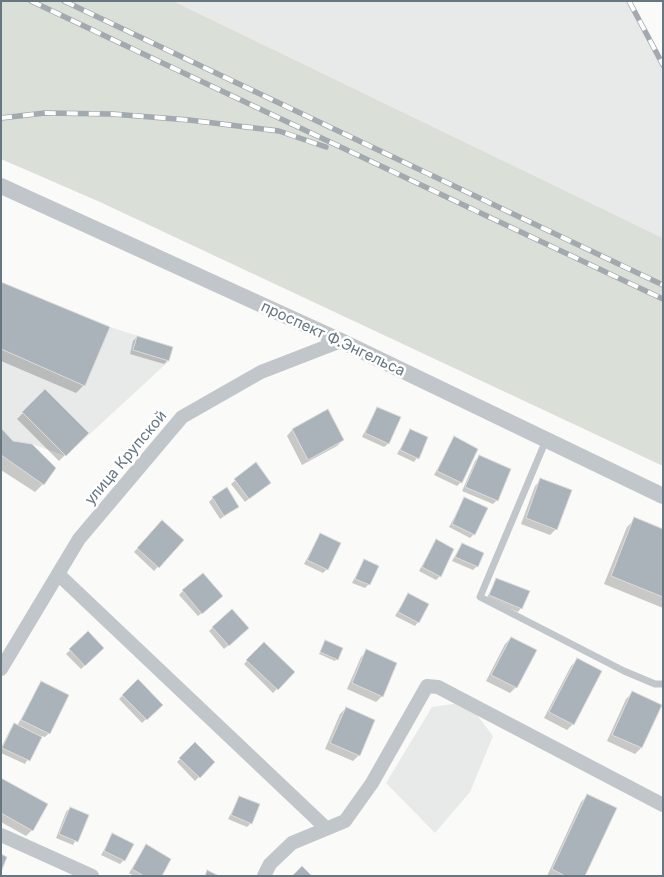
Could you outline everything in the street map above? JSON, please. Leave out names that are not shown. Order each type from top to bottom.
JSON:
[{"type":"street","name":"проспект Ф.Энгельса","points":[[1,186],[341,341],[663,496]]},
{"type":"street","name":"улица Крупской","points":[[1,669],[79,539],[182,417],[261,372],[341,341]]},
{"type":"street","points":[[58,574],[326,828]]},
{"type":"street","points":[[264,876],[270,864],[292,842],[345,820],[367,791],[427,686],[438,687],[663,805]]},
{"type":"street","points":[[1,835],[92,876]]},
{"type":"lane","points":[[546,440],[480,597],[624,671],[655,684],[663,684]]},
{"type":"shaded area","points":[[1,1],[173,1],[663,238],[663,466],[100,202],[1,159]]},
{"type":"shaded area","points":[[173,1],[629,1],[663,65],[663,238]]},
{"type":"shaded area","points":[[1,282],[110,327],[173,347],[169,361],[66,456],[32,444],[13,441],[1,428]]},
{"type":"shaded area","points":[[467,702],[493,736],[470,792],[435,833],[386,783],[432,707]]},
{"type":"building","points":[[1,282],[110,327],[85,386],[1,349]]},
{"type":"building","points":[[137,336],[173,347],[169,361],[133,350]]},
{"type":"building","points":[[45,389],[89,433],[66,456],[22,412]]},
{"type":"building","points":[[377,407],[401,417],[389,444],[365,433]]},
{"type":"building","points":[[328,409],[344,440],[308,460],[292,429]]},
{"type":"building","points":[[1,428],[13,441],[32,444],[56,468],[44,485],[1,455]]},
{"type":"building","points":[[410,429],[428,437],[419,459],[400,450]]},
{"type":"building","points":[[454,436],[478,449],[462,483],[437,471]]},
{"type":"building","points":[[479,455],[511,469],[498,501],[465,487]]},
{"type":"building","points":[[256,462],[271,483],[249,499],[234,479]]},
{"type":"building","points":[[540,478],[572,490],[557,530],[526,518]]},
{"type":"building","points":[[227,487],[239,507],[224,516],[212,497]]},
{"type":"building","points":[[464,497],[488,508],[475,535],[452,524]]},
{"type":"building","points":[[634,517],[663,529],[663,597],[611,576]]},
{"type":"building","points":[[162,520],[184,540],[159,568],[137,548]]},
{"type":"building","points":[[320,533],[341,543],[328,570],[307,560]]},
{"type":"building","points":[[436,539],[454,549],[441,577],[422,567]]},
{"type":"building","points":[[462,543],[484,553],[478,567],[455,557]]},
{"type":"building","points":[[364,559],[379,566],[370,585],[355,579]]},
{"type":"building","points":[[203,573],[223,596],[202,614],[182,590]]},
{"type":"building","points":[[496,578],[530,591],[522,609],[489,595]]},
{"type":"building","points":[[408,593],[429,604],[419,623],[398,612]]},
{"type":"building","points":[[232,609],[249,628],[229,646],[212,627]]},
{"type":"building","points":[[88,631],[104,648],[85,666],[69,649]]},
{"type":"building","points":[[511,637],[537,650],[517,688],[491,675]]},
{"type":"building","points":[[325,640],[343,648],[338,660],[320,652]]},
{"type":"building","points":[[264,642],[295,672],[278,690],[246,660]]},
{"type":"building","points":[[366,649],[397,663],[383,697],[352,683]]},
{"type":"building","points":[[577,658],[602,671],[574,725],[549,712]]},
{"type":"building","points":[[138,679],[163,705],[147,720],[122,695]]},
{"type":"building","points":[[41,681],[69,695],[50,734],[21,720]]},
{"type":"building","points":[[632,691],[662,705],[642,748],[612,735]]},
{"type":"building","points":[[346,707],[375,720],[360,756],[330,743]]},
{"type":"building","points":[[14,723],[42,737],[30,761],[2,748]]},
{"type":"building","points":[[195,742],[215,762],[200,778],[179,758]]},
{"type":"building","points":[[1,778],[48,804],[33,831],[1,813]]},
{"type":"building","points":[[587,794],[617,808],[585,876],[565,876],[552,869]]},
{"type":"building","points":[[239,796],[260,804],[252,824],[231,815]]},
{"type":"building","points":[[70,807],[89,815],[78,842],[59,834]]},
{"type":"building","points":[[112,833],[134,844],[125,861],[104,851]]},
{"type":"building","points":[[146,844],[171,859],[162,876],[144,876],[132,869]]},
{"type":"building","points":[[1,854],[7,857],[1,872]]},
{"type":"building","points":[[302,866],[312,876],[292,876]]},
{"type":"building","points":[[207,870],[219,876],[205,876]]},
{"type":"railway","points":[[31,1],[663,299]]},
{"type":"railway","points":[[64,1],[663,285]]},
{"type":"railway","points":[[629,1],[663,65]]},
{"type":"railway","points":[[1,118],[45,113],[112,114],[189,120],[279,131],[326,147]]}]
